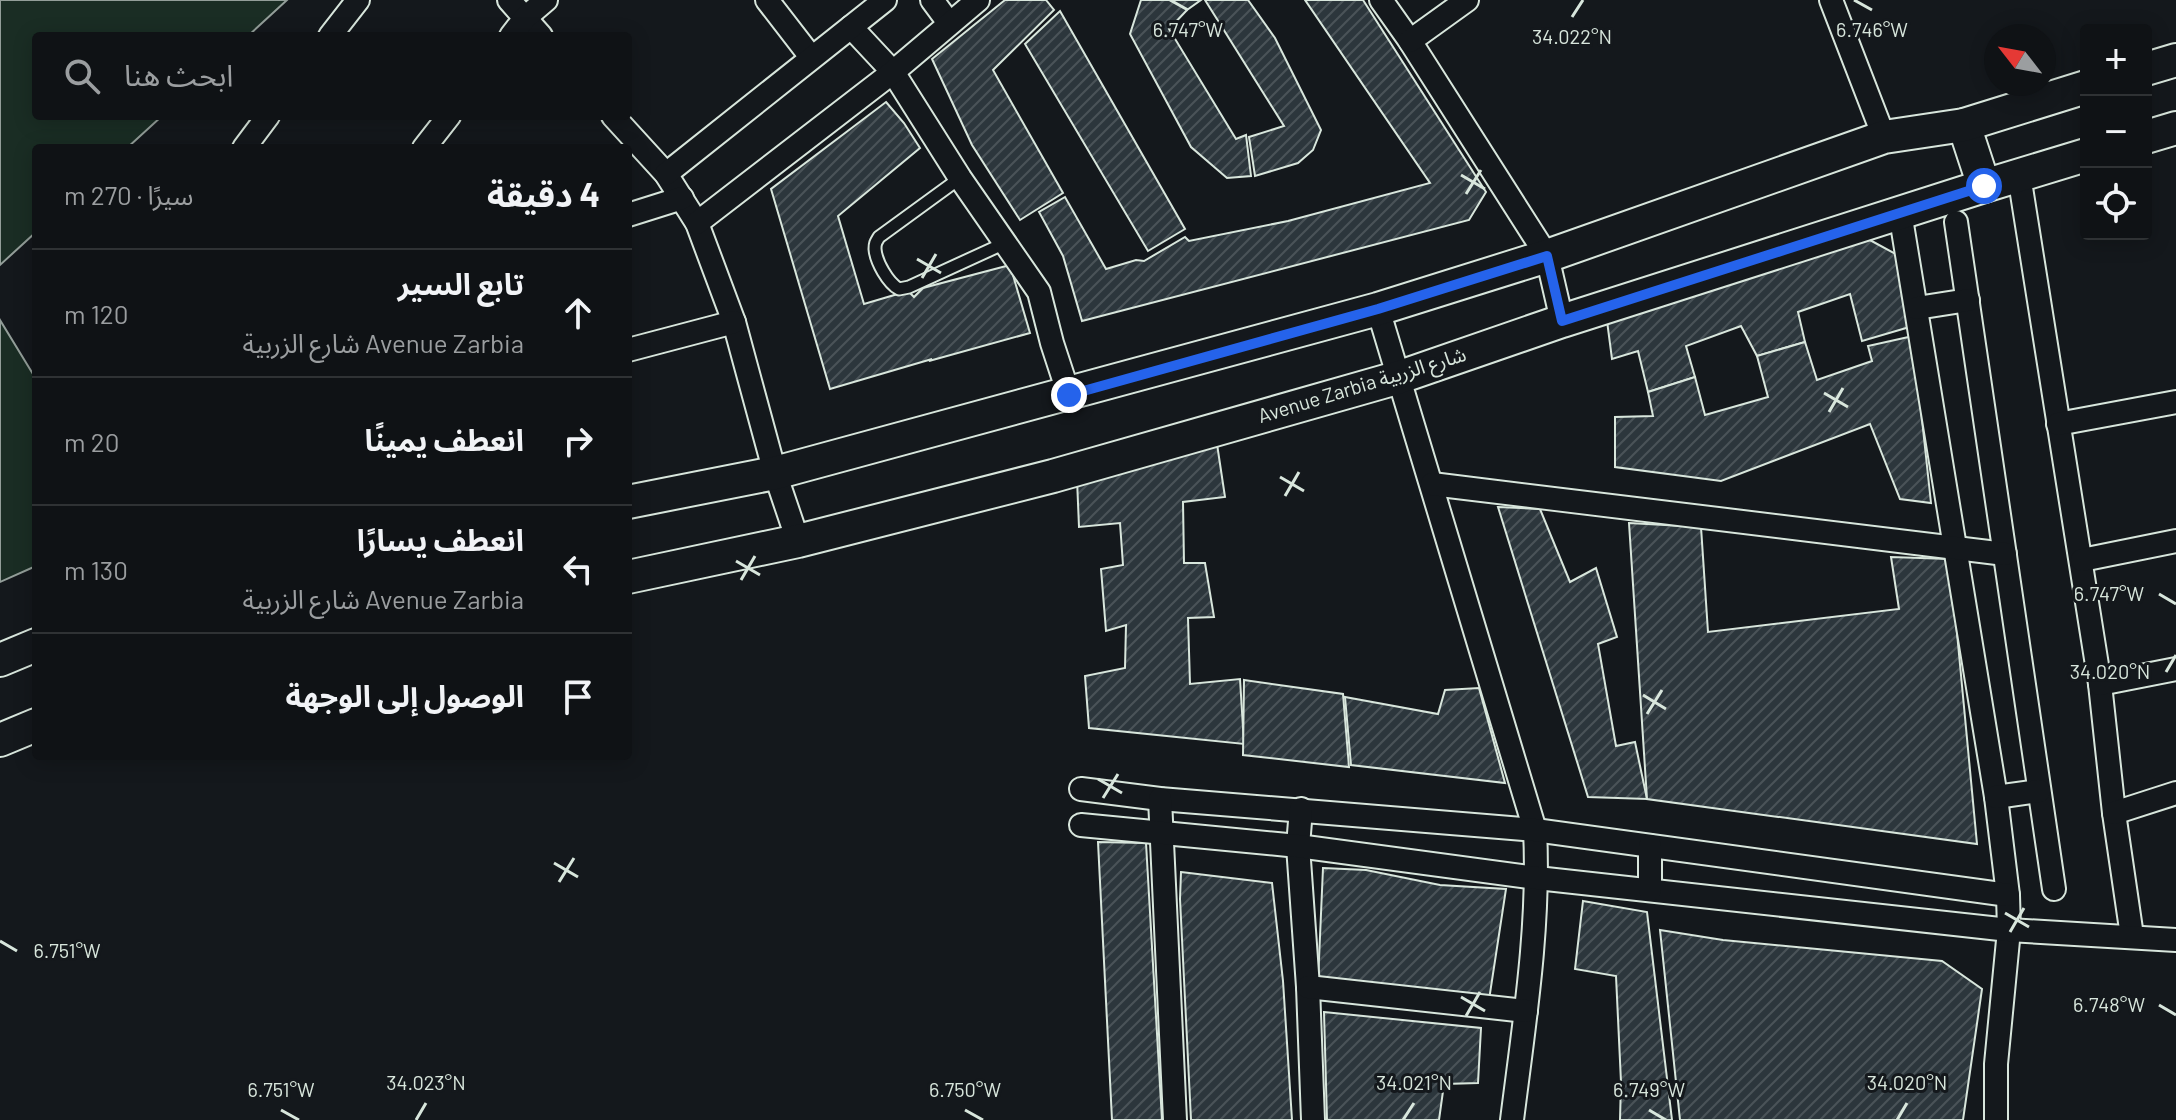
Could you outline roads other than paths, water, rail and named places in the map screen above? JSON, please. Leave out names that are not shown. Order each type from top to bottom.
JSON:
[{"type":"main road","points":[[2152,67],[2176,60]]},
{"type":"main road","points":[[632,501],[775,473],[1378,309],[1547,256],[1884,137],[1964,125],[2080,89]]},
{"type":"main road","points":[[1964,125],[1984,186]]},
{"type":"main road","points":[[2152,135],[2176,128]]},
{"type":"main road","name":"Avenue Zarbia شارع الزربية","points":[[632,576],[798,541],[1053,476],[1400,377],[1562,321],[2080,157]]},
{"type":"main road","points":[[0,660],[32,647]]},
{"type":"main road","points":[[0,740],[32,727]]},
{"type":"street","points":[[333,32],[358,0]]},
{"type":"street","points":[[509,0],[518,27],[546,0]]},
{"type":"street","points":[[767,0],[811,57]]},
{"type":"street","points":[[666,174],[885,0]]},
{"type":"street","points":[[932,0],[949,23]]},
{"type":"street","points":[[697,223],[893,72],[978,0]]},
{"type":"street","points":[[1381,0],[1547,256],[1562,321]]},
{"type":"street","points":[[1410,41],[1467,0]]},
{"type":"street","points":[[1831,0],[1884,137]]},
{"type":"street","points":[[851,27],[893,72],[960,178],[1039,292],[1069,395]]},
{"type":"street","points":[[247,144],[265,120]]},
{"type":"street","points":[[427,144],[446,120]]},
{"type":"street","points":[[617,120],[666,174],[697,223],[734,322],[775,473],[798,541]]},
{"type":"street","points":[[2019,175],[2082,560],[2132,936]]},
{"type":"street","points":[[632,214],[682,198]]},
{"type":"street","points":[[1900,212],[1957,549],[1996,797],[2008,895],[2009,930],[1996,1064],[1996,1120]]},
{"type":"street","points":[[1956,222],[2054,889]]},
{"type":"street","points":[[1917,308],[1968,300]]},
{"type":"street","points":[[1378,309],[1535,830],[1537,878],[1526,1011],[1512,1120]]},
{"type":"street","points":[[632,349],[734,322]]},
{"type":"street","points":[[2058,424],[2176,402]]},
{"type":"street","points":[[1432,484],[2005,554]]},
{"type":"street","points":[[2082,560],[2176,541]]},
{"type":"street","points":[[2100,684],[2176,669]]},
{"type":"street","points":[[1081,789],[1160,799],[1535,830],[2008,895]]},
{"type":"street","points":[[1996,797],[2039,791]]},
{"type":"street","points":[[2114,813],[2176,793]]},
{"type":"street","points":[[1160,799],[1175,1120]]},
{"type":"street","points":[[1301,809],[1298,846],[1313,1120]]},
{"type":"street","points":[[1081,825],[1298,846],[1537,878],[2009,930],[2176,940]]},
{"type":"street","points":[[1650,846],[1650,890]]},
{"type":"street","points":[[2132,936],[2176,922]]},
{"type":"street","points":[[1308,987],[1526,1011]]},
{"type":"lane","points":[[960,178],[879,237],[875,252],[891,285],[899,289],[909,287],[1005,243]]}]
